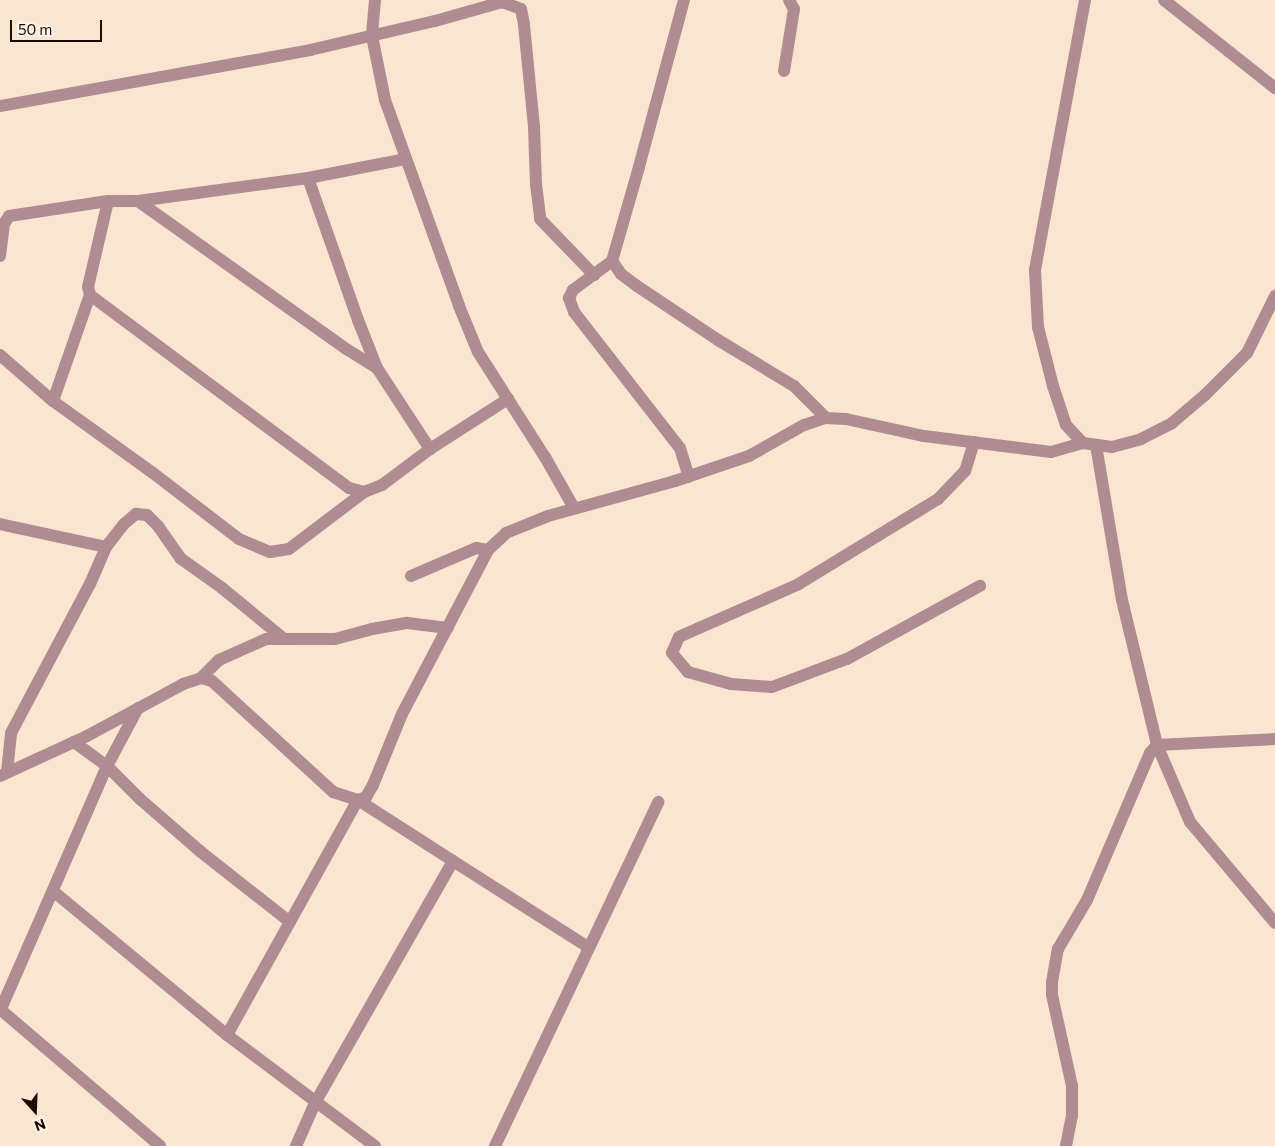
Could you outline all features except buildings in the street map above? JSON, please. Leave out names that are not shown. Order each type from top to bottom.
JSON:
[{"type":"street","points":[[375,0],[372,36],[385,100],[459,306],[478,352],[574,508]]},
{"type":"street","points":[[684,0],[640,167],[612,261],[573,290],[569,298],[574,312],[680,448],[689,477]]},
{"type":"street","points":[[784,71],[794,9],[790,0]]},
{"type":"street","points":[[1085,0],[1035,270],[1038,327],[1053,386],[1066,425],[1089,444],[1122,600],[1157,745],[1190,822],[1275,923]]},
{"type":"street","points":[[1164,0],[1275,88]]},
{"type":"street","points":[[0,106],[176,76],[372,36],[502,2],[521,9],[534,126],[536,184],[540,219],[594,275]]},
{"type":"street","points":[[0,256],[4,224],[9,216],[108,201],[138,201],[308,178],[406,159]]},
{"type":"street","points":[[308,178],[377,368],[430,449]]},
{"type":"street","points":[[52,401],[90,295],[88,287],[108,201]]},
{"type":"street","points":[[138,201],[340,344],[377,368]]},
{"type":"street","points":[[612,261],[621,274],[636,286],[718,340],[794,386],[826,418]]},
{"type":"street","points":[[90,295],[349,488],[364,492]]},
{"type":"street","points":[[227,1035],[358,800],[366,797],[373,785],[402,714],[488,550],[506,533],[548,516],[689,477],[749,456],[804,425],[826,418],[846,419],[924,436],[1051,452],[1089,444],[1112,447],[1141,440],[1172,423],[1205,395],[1247,353],[1275,296]]},
{"type":"street","points":[[0,355],[52,401],[153,473],[239,539],[270,552],[289,550],[364,492],[382,485],[430,449],[508,400]]},
{"type":"street","points":[[974,442],[964,471],[938,498],[799,584],[680,637],[672,653],[688,672],[731,684],[772,687],[847,659],[980,586]]},
{"type":"street","points":[[4,774],[11,733],[90,584],[106,546],[124,524],[136,514],[147,515],[158,526],[180,558],[222,588],[284,638]]},
{"type":"street","points":[[0,524],[106,546]]},
{"type":"street","points":[[411,576],[476,548],[488,550]]},
{"type":"street","points":[[4,774],[74,742],[183,684],[201,678],[219,660],[266,639],[335,639],[372,629],[407,623],[448,628]]},
{"type":"street","points":[[201,678],[212,681],[333,792],[358,800],[588,948]]},
{"type":"street","points":[[138,708],[107,766],[0,1010],[160,1146]]},
{"type":"street","points":[[1066,1146],[1072,1116],[1072,1086],[1052,995],[1052,982],[1058,949],[1087,900],[1150,753],[1157,745],[1275,739]]},
{"type":"street","points":[[74,742],[107,766],[140,799],[194,846],[290,922]]},
{"type":"street","points":[[494,1146],[658,802]]},
{"type":"street","points":[[296,1146],[315,1103],[453,861]]},
{"type":"street","points":[[53,891],[227,1035],[315,1103],[375,1146]]}]
